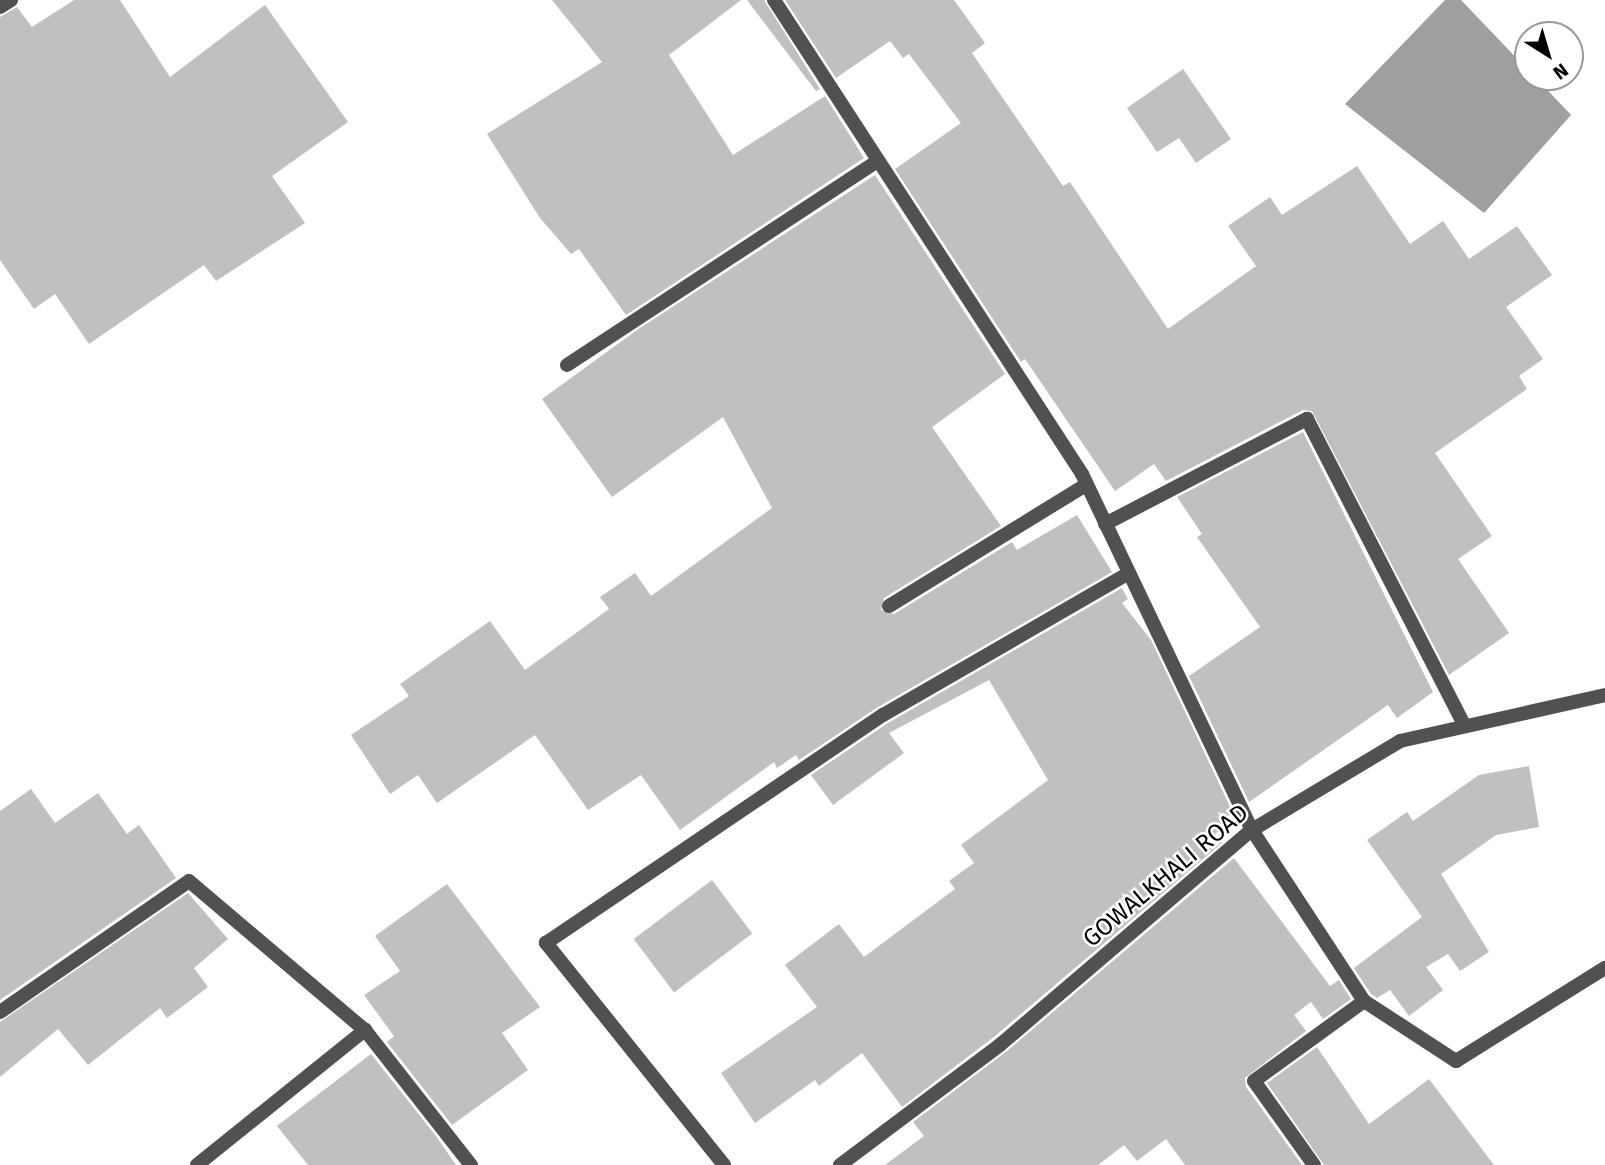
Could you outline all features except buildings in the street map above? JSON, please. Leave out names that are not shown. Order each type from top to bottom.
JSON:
[{"type":"street","points":[[0,8],[11,0]]},
{"type":"street","points":[[774,0],[1086,485],[1252,831],[1364,1001],[1456,1061],[1605,968]]},
{"type":"street","points":[[567,365],[878,161]]},
{"type":"street","points":[[1105,524],[1307,419],[1465,726]]},
{"type":"street","points":[[889,606],[1086,485]]},
{"type":"street","points":[[723,1165],[546,943],[883,715],[1129,573]]},
{"type":"street","name":"GOWALKHALI ROAD","points":[[841,1165],[1001,1044],[1252,831],[1401,741],[1605,695]]},
{"type":"street","points":[[0,1012],[189,881],[365,1030],[471,1165]]},
{"type":"street","points":[[1314,1165],[1254,1081],[1364,1001]]},
{"type":"street","points":[[197,1165],[365,1030]]},
{"type":"shaded area","points":[[1445,0],[1461,0],[1514,55],[1514,91],[1548,91],[1571,115],[1484,213],[1345,104]]}]
